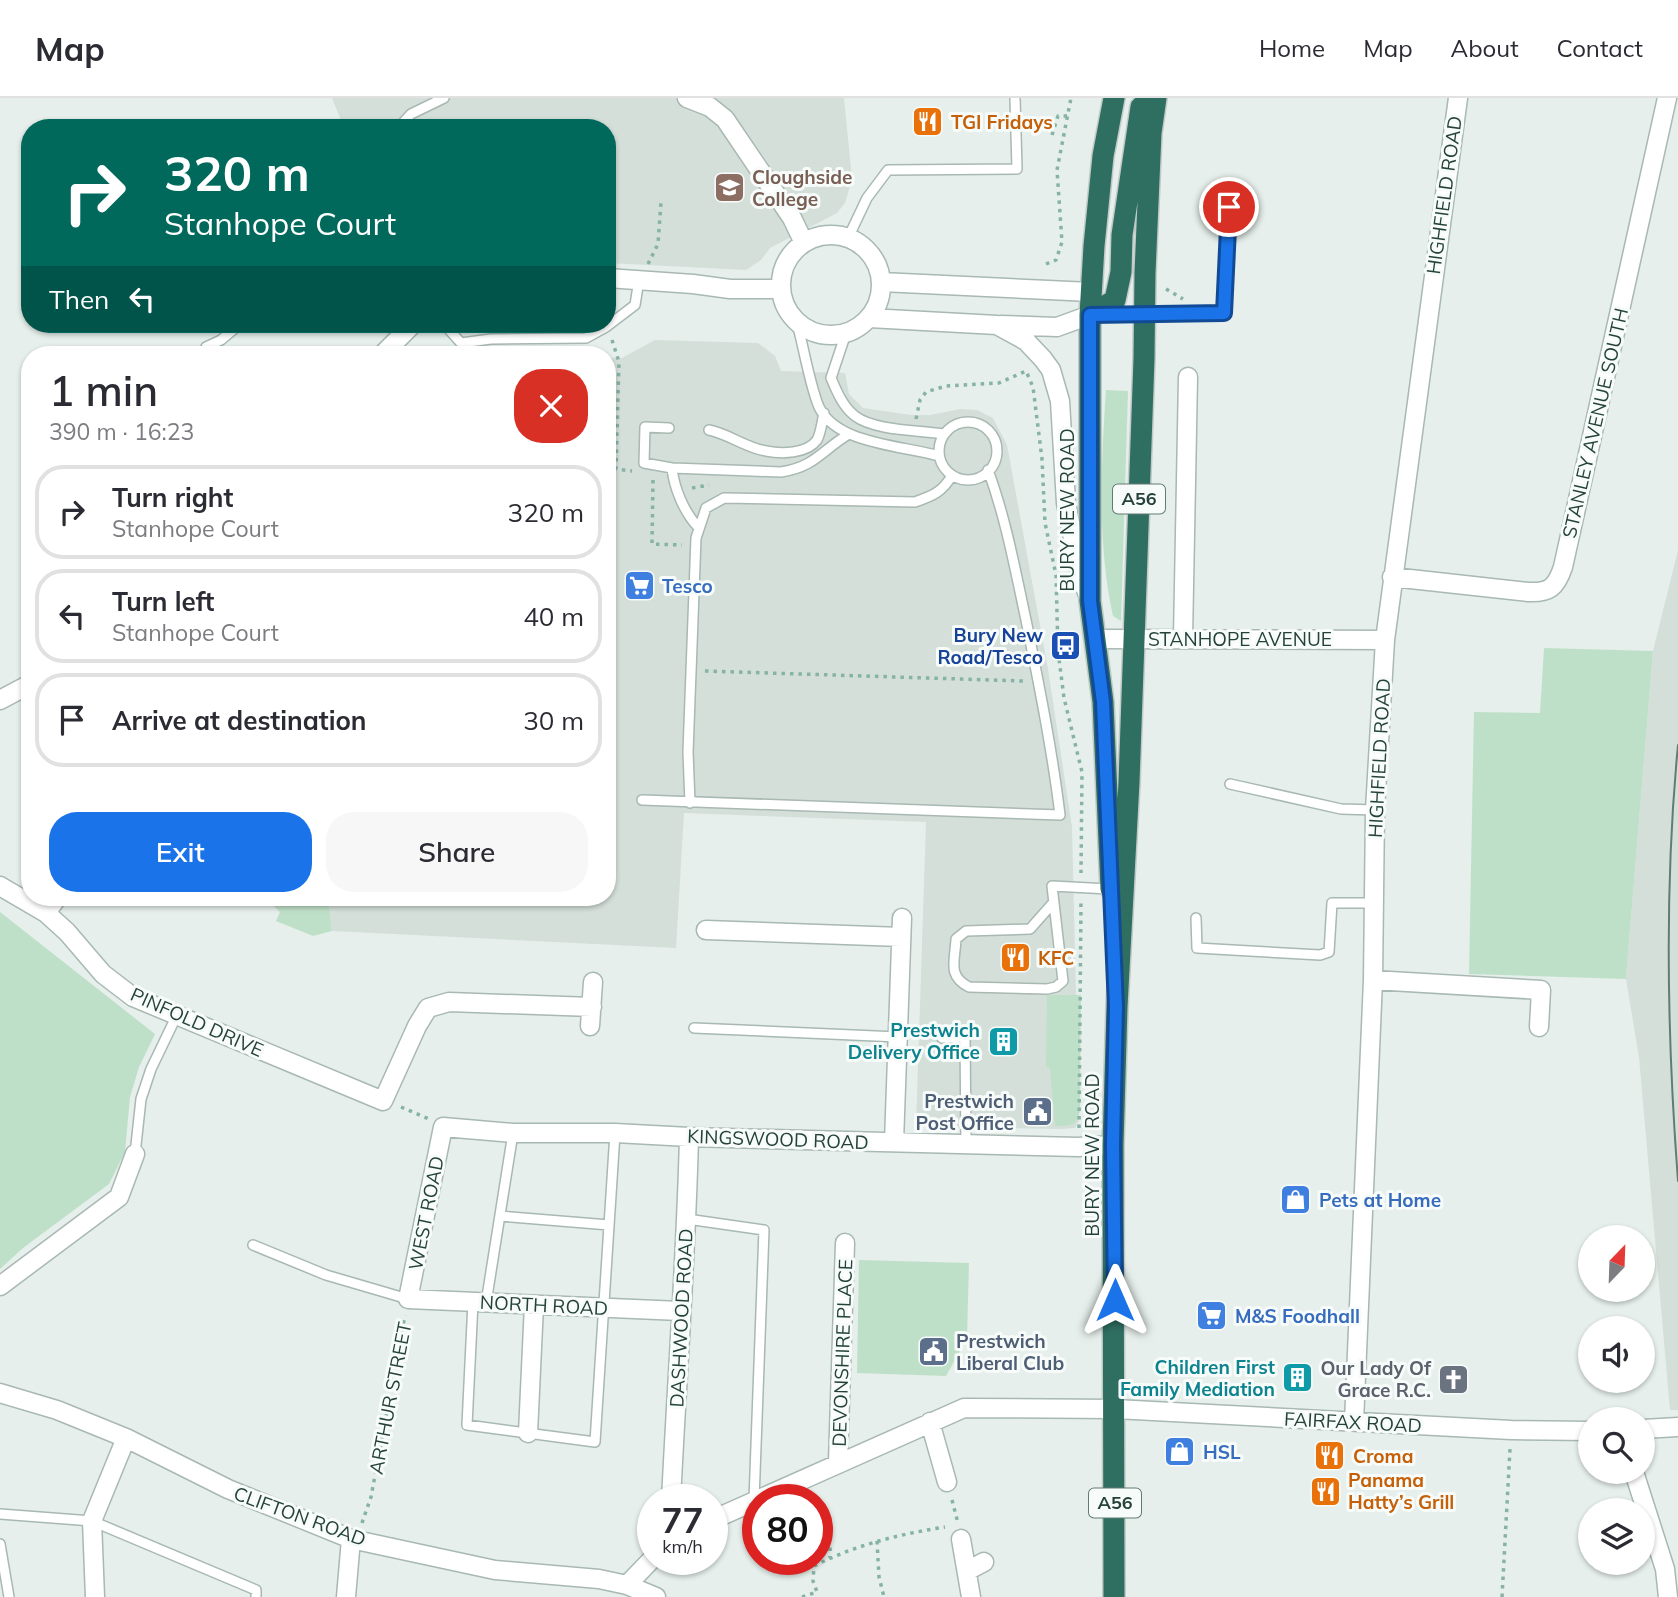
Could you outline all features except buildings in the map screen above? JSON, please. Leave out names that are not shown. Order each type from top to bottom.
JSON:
[{"type":"highway","name":"BURY NEW ROAD","points":[[1114,98],[1103,156],[1091,292],[1090,601],[1103,702],[1116,1007]]},
{"type":"highway","points":[[1090,315],[1115,300],[1121,272],[1122,235],[1142,98]]},
{"type":"highway","name":"BURY NEW ROAD","points":[[1114,1597],[1113,1145],[1116,1007],[1134,639],[1151,134],[1156,98]]},
{"type":"highway","points":[[1091,292],[1115,300],[1144,315]]},
{"type":"street","name":"HIGHFIELD ROAD","points":[[1354,1422],[1373,980],[1376,810],[1385,640],[1458,98]]},
{"type":"street","name":"STANLEY AVENUE SOUTH","points":[[1392,577],[1528,593],[1547,592],[1556,585],[1563,567],[1667,98]]},
{"type":"street","points":[[695,99],[725,119],[792,218],[804,243]]},
{"type":"street","points":[[833,235],[848,238],[871,255],[878,268],[880,295],[869,318],[859,327],[829,336],[812,332],[797,323],[783,302],[781,275],[786,262],[804,243],[833,235]]},
{"type":"street","points":[[616,279],[730,289],[780,289]]},
{"type":"street","points":[[881,282],[1091,292]]},
{"type":"street","points":[[869,318],[1057,327],[1090,315]]},
{"type":"street","points":[[997,325],[1026,341],[1051,370],[1060,401],[1066,503],[1080,574],[1090,601]]},
{"type":"street","points":[[391,346],[404,333]]},
{"type":"street","points":[[1184,638],[1188,377]]},
{"type":"street","name":"STANHOPE AVENUE","points":[[1095,639],[1385,640]]},
{"type":"street","points":[[0,700],[21,689]]},
{"type":"street","name":"PINFOLD DRIVE","points":[[0,886],[21,898]]},
{"type":"street","name":"PINFOLD DRIVE","points":[[35,906],[47,913],[67,932],[103,974],[133,997],[383,1101]]},
{"type":"street","points":[[47,913],[52,906]]},
{"type":"street","points":[[894,1142],[902,918]]},
{"type":"street","points":[[706,930],[736,923],[901,937]]},
{"type":"street","points":[[1373,980],[1541,990],[1539,1027]]},
{"type":"street","points":[[590,1026],[593,982]]},
{"type":"street","points":[[383,1101],[428,1008],[449,1002],[592,1007]]},
{"type":"street","name":"KINGSWOOD ROAD","points":[[443,1128],[513,1133],[615,1133],[1078,1147],[1113,1145]]},
{"type":"street","name":"WEST ROAD","points":[[408,1299],[443,1128]]},
{"type":"street","name":"DASHWOOD ROAD","points":[[672,1484],[689,1137]]},
{"type":"street","points":[[0,1286],[119,1197],[135,1154]]},
{"type":"street","name":"DEVONSHIRE PLACE","points":[[838,1462],[845,1243]]},
{"type":"street","name":"NORTH ROAD","points":[[408,1299],[680,1311]]},
{"type":"street","points":[[528,1433],[534,1305]]},
{"type":"street","name":"CLIFTON ROAD","points":[[0,1393],[57,1410],[126,1438],[228,1489],[351,1539],[495,1570],[598,1578],[656,1597]]},
{"type":"street","name":"FAIRFAX ROAD","points":[[789,1484],[964,1408],[1115,1409],[1511,1430],[1578,1431]]},
{"type":"street","points":[[930,1422],[947,1482]]},
{"type":"street","points":[[1655,1428],[1678,1427]]},
{"type":"street","points":[[95,1597],[92,1521],[126,1438]]},
{"type":"street","points":[[1638,1484],[1665,1570],[1668,1597]]},
{"type":"street","points":[[346,1597],[351,1539]]},
{"type":"street","points":[[961,1539],[971,1597]]},
{"type":"street","points":[[967,1571],[984,1562]]},
{"type":"street","points":[[626,1585],[637,1574]]},
{"type":"lane","points":[[406,119],[411,114],[444,98]]},
{"type":"lane","points":[[848,238],[867,198],[888,170],[901,172],[1017,169],[1015,98]]},
{"type":"lane","points":[[1090,315],[1224,313],[1229,207]]},
{"type":"lane","points":[[616,320],[635,305],[639,280]]},
{"type":"lane","points":[[797,323],[817,405],[834,425],[849,434],[873,442],[939,456]]},
{"type":"lane","points":[[208,346],[229,333]]},
{"type":"lane","points":[[452,333],[464,346]]},
{"type":"lane","points":[[461,344],[491,339],[586,338],[595,333]]},
{"type":"lane","points":[[846,333],[831,378],[840,399],[856,417],[879,426],[944,434]]},
{"type":"lane","points":[[709,430],[765,451],[793,453],[817,440],[824,413]]},
{"type":"lane","points":[[961,422],[973,422],[983,426],[996,444],[996,457],[988,470],[974,479],[961,479],[952,475],[943,466],[939,456],[944,434],[951,426],[961,422]]},
{"type":"lane","points":[[669,428],[645,427],[643,468],[781,472],[803,468],[849,434]]},
{"type":"lane","points":[[672,468],[673,479],[688,517],[698,527]]},
{"type":"lane","points":[[642,800],[1060,815],[1054,765],[1004,513],[988,470]]},
{"type":"lane","points":[[690,803],[688,752],[698,527],[706,508],[724,498],[915,502],[937,494],[946,486],[952,475]]},
{"type":"lane","points":[[1230,784],[1341,809],[1376,810]]},
{"type":"lane","points":[[1053,903],[1030,929],[966,931],[956,939],[954,976],[958,982],[969,987],[1056,987],[1063,981],[1052,887],[1111,889]]},
{"type":"lane","points":[[1195,918],[1197,948],[1320,956],[1329,952],[1332,903],[1374,903]]},
{"type":"lane","points":[[135,1154],[141,1099],[151,1069],[176,1017]]},
{"type":"lane","points":[[694,1028],[898,1037]]},
{"type":"lane","points":[[942,1038],[965,1037],[967,1144]]},
{"type":"lane","points":[[513,1133],[500,1216],[479,1302],[467,1425],[595,1442],[615,1133]]},
{"type":"lane","points":[[500,1216],[609,1225]]},
{"type":"lane","points":[[687,1219],[764,1230],[755,1484]]},
{"type":"lane","points":[[253,1245],[326,1275],[408,1299]]},
{"type":"lane","points":[[0,1514],[92,1521],[256,1590],[256,1597]]},
{"type":"lane","points":[[0,1544],[9,1597]]},
{"type":"path","points":[[1046,264],[1056,260],[1062,242],[1057,170],[1071,98]]},
{"type":"path","points":[[1052,135],[1058,116],[1068,116]]},
{"type":"path","points":[[639,280],[658,244],[661,202]]},
{"type":"path","points":[[616,352],[619,362],[616,469],[643,468]]},
{"type":"path","points":[[653,473],[652,544],[687,545]]},
{"type":"path","points":[[692,671],[1038,681]]},
{"type":"path","points":[[383,1101],[422,1115],[443,1128]]},
{"type":"path","name":"ARTHUR STREET","points":[[364,1521],[371,1497],[408,1299]]},
{"type":"path","points":[[1502,1597],[1511,1430]]},
{"type":"path","points":[[947,1482],[961,1539]]},
{"type":"path","points":[[833,1557],[877,1542],[947,1527]]},
{"type":"path","points":[[877,1542],[879,1577],[884,1597]]},
{"type":"path","points":[[802,1597],[817,1592],[813,1575]]},
{"type":"shaded area","name":"Cloughside College","points":[[332,98],[844,98],[852,179],[845,203],[837,213],[770,248],[761,260],[746,270],[616,263],[616,119],[340,119]]},
{"type":"shaded area","points":[[655,340],[758,343],[775,356],[781,371],[845,373],[849,394],[863,408],[911,415],[930,415],[960,409],[977,410],[993,418],[1007,445],[1048,669],[1072,827],[1079,1120],[1075,1128],[916,1127],[926,822],[684,813],[676,948],[332,931],[329,906],[616,906],[616,358],[622,358]]},
{"type":"shaded area","points":[[1678,550],[1678,1410],[1670,1410],[1656,1225],[1654,1225],[1639,1057],[1626,979],[1653,651]]},
{"type":"green space","points":[[1106,390],[1128,391],[1121,621],[1113,616],[1102,532]]},
{"type":"green space","points":[[1544,648],[1653,651],[1626,979],[1469,974],[1474,712],[1540,713]]},
{"type":"green space","points":[[274,906],[329,906],[332,931],[313,936],[276,921],[280,912]]},
{"type":"green space","points":[[0,912],[155,1034],[139,1067],[130,1097],[125,1152],[109,1184],[23,1248],[0,1269]]},
{"type":"green space","points":[[1047,995],[1081,995],[1080,1110],[1075,1123],[1069,1125],[1055,1126],[1050,1068],[1046,1067]]},
{"type":"green space","points":[[859,1260],[969,1263],[967,1338],[946,1376],[857,1373]]},
{"type":"tram line","points":[[1678,745],[1669,908],[1669,1017],[1678,1181]]},
{"type":"place","name":"TGI Fridays","points":[[928,122]]},
{"type":"place","name":"Cloughside College","points":[[729,188]]},
{"type":"place","name":"Tesco","points":[[639,586]]},
{"type":"place","name":"Bury New Road/Tesco","points":[[1066,646]]},
{"type":"place","name":"KFC","points":[[1015,958]]},
{"type":"place","name":"Prestwich Delivery Office","points":[[1003,1041]]},
{"type":"place","name":"Prestwich Post Office","points":[[1037,1112]]},
{"type":"place","name":"Pets at Home","points":[[1296,1200]]},
{"type":"place","name":"M&S Foodhall","points":[[1212,1316]]},
{"type":"place","name":"Prestwich Liberal Club","points":[[933,1352]]},
{"type":"place","name":"Children First Family Mediation","points":[[1298,1378]]},
{"type":"place","name":"Our Lady Of Grace R.C.","points":[[1454,1379]]},
{"type":"place","name":"HSL","points":[[1180,1452]]},
{"type":"place","name":"Croma","points":[[1330,1456]]},
{"type":"place","name":"Panama Hatty’s Grill","points":[[1325,1491]]},
{"type":"route","points":[[1115,1300],[1113,1145],[1116,1007],[1103,702],[1090,601],[1090,315],[1224,313],[1229,207]]}]
